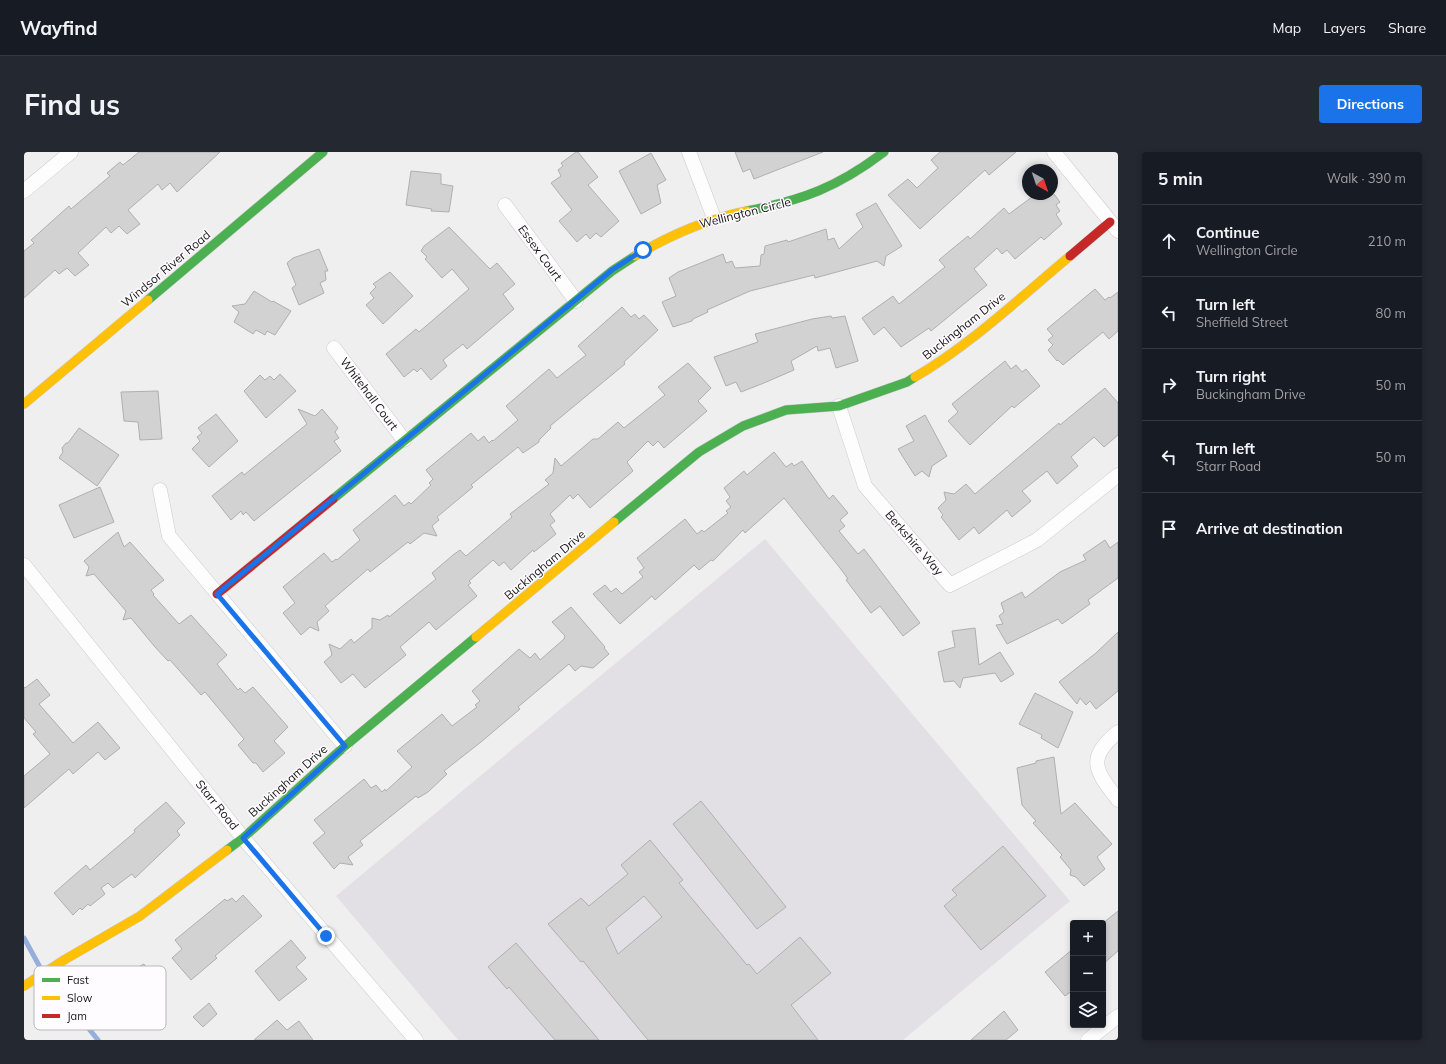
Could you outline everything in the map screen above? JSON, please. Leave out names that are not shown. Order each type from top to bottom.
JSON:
[{"type":"street","points":[[24,191],[70,152]]},
{"type":"street","name":"Windsor River Road","points":[[24,404],[323,152]]},
{"type":"street","points":[[689,152],[714,218]]},
{"type":"street","name":"Wellington Circle","points":[[217,594],[612,270],[643,250],[675,233],[714,218],[800,199],[838,183],[884,152]]},
{"type":"street","points":[[1054,152],[1114,226]]},
{"type":"street","name":"Essex Court","points":[[505,205],[576,301]]},
{"type":"street","name":"Buckingham Drive","points":[[55,966],[140,916],[243,838],[345,746],[699,452],[743,426],[786,410],[839,406],[907,382],[935,366],[1114,226]]},
{"type":"street","name":"Whitehall Court","points":[[334,348],[404,440]]},
{"type":"street","name":"Berkshire Way","points":[[839,406],[865,486],[950,585],[1037,540],[1118,475]]},
{"type":"street","points":[[160,490],[169,536],[345,746]]},
{"type":"street","name":"Starr Road","points":[[24,565],[243,838],[416,1040]]},
{"type":"street","points":[[1118,732],[1105,742],[1097,757],[1098,773],[1118,800]]},
{"type":"street","name":"Buckingham Drive","points":[[24,986],[34,979]]},
{"type":"street","points":[[1088,1040],[1118,1016]]},
{"type":"shaded area","points":[[765,539],[1070,901],[903,1040],[458,1040],[336,896]]},
{"type":"building","points":[[139,152],[220,152],[177,192],[170,183],[162,190],[158,184],[128,210],[140,224],[127,234],[119,226],[111,233],[106,227],[78,253],[89,265],[75,276],[67,268],[59,274],[55,270],[24,298],[24,251],[34,243],[31,240],[69,206],[71,209],[110,176],[107,173],[120,162],[123,165]]},
{"type":"building","points":[[578,152],[598,177],[588,185],[619,221],[601,237],[596,233],[590,239],[586,234],[577,242],[559,221],[572,210],[551,183],[561,176],[558,170],[563,166],[561,163]]},
{"type":"building","points":[[735,152],[823,152],[754,179],[750,169],[743,172]]},
{"type":"building","points":[[940,152],[1016,152],[989,175],[985,170],[920,229],[888,195],[908,179],[917,188],[938,168],[931,160]]},
{"type":"building","points":[[651,153],[666,180],[657,185],[661,203],[641,214],[619,171]]},
{"type":"building","points":[[411,171],[441,174],[441,184],[453,186],[449,212],[431,211],[432,209],[406,205]]},
{"type":"building","points":[[1058,199],[1060,202],[1056,205],[1060,211],[1056,214],[1062,224],[1044,240],[1041,237],[1015,259],[1007,250],[1002,254],[997,248],[974,269],[987,285],[931,331],[929,328],[901,347],[884,327],[874,335],[862,318],[893,296],[899,304],[945,267],[939,260],[968,236],[970,239],[1004,208],[1009,214],[1028,200]]},
{"type":"building","points":[[876,203],[902,246],[886,256],[884,266],[877,261],[815,278],[814,275],[750,291],[707,310],[708,312],[693,319],[692,321],[673,327],[662,302],[676,296],[669,278],[678,272],[723,254],[726,263],[732,261],[735,268],[760,266],[761,255],[764,254],[765,246],[787,240],[788,242],[826,229],[828,240],[834,238],[839,249],[863,227],[856,214]]},
{"type":"building","points":[[449,227],[490,269],[497,263],[515,284],[503,294],[514,309],[467,349],[463,344],[443,360],[447,366],[431,380],[421,368],[417,372],[414,369],[404,377],[386,354],[416,329],[419,332],[469,289],[452,269],[442,278],[425,259],[427,257],[421,251],[424,246]]},
{"type":"building","points":[[319,249],[328,271],[325,271],[326,280],[320,283],[324,293],[299,305],[292,288],[296,285],[287,263],[293,258]]},
{"type":"building","points":[[390,272],[413,296],[383,324],[366,305],[374,298],[370,293],[376,287],[373,284]]},
{"type":"building","points":[[1095,289],[1105,300],[1118,292],[1118,331],[1109,339],[1103,332],[1063,365],[1058,360],[1057,361],[1048,350],[1053,345],[1048,340],[1053,336],[1047,329]]},
{"type":"building","points":[[254,291],[291,311],[275,335],[267,331],[265,335],[256,330],[253,334],[234,322],[239,312],[232,306],[245,304]]},
{"type":"building","points":[[622,307],[631,317],[635,314],[639,319],[644,315],[658,330],[624,362],[625,364],[550,426],[551,428],[539,440],[539,442],[523,453],[518,447],[471,485],[473,487],[437,517],[439,520],[432,526],[437,536],[424,533],[410,544],[408,542],[370,572],[368,569],[325,606],[329,611],[317,622],[319,631],[310,627],[301,635],[283,613],[295,603],[283,587],[324,553],[332,562],[336,559],[337,560],[360,540],[353,530],[395,495],[404,506],[409,502],[411,504],[431,485],[429,483],[433,479],[426,470],[471,433],[478,441],[484,436],[489,443],[492,440],[493,441],[518,420],[506,406],[549,369],[557,378],[586,355],[578,346]]},
{"type":"building","points":[[831,316],[832,318],[845,316],[858,361],[836,368],[830,348],[818,351],[817,346],[791,361],[794,370],[741,392],[736,382],[726,386],[714,357],[758,342],[755,334],[812,319]]},
{"type":"building","points":[[1005,361],[1011,369],[1016,365],[1022,372],[1026,369],[1040,386],[1014,408],[1012,406],[970,445],[948,421],[958,412],[952,404]]},
{"type":"building","points":[[688,363],[711,388],[698,401],[707,411],[664,448],[658,441],[653,446],[648,441],[627,462],[633,471],[590,508],[578,494],[573,499],[570,495],[550,514],[555,521],[550,525],[556,534],[534,552],[533,550],[511,570],[504,562],[499,566],[493,560],[469,581],[471,583],[468,585],[477,596],[436,630],[429,622],[400,647],[406,655],[365,688],[353,674],[341,683],[324,662],[332,655],[329,644],[340,649],[351,639],[354,643],[372,628],[372,618],[380,620],[388,615],[389,617],[436,579],[432,573],[453,555],[460,550],[466,556],[512,517],[510,514],[549,484],[545,480],[553,473],[555,458],[561,466],[593,439],[598,439],[618,422],[624,428],[665,395],[658,387]]},
{"type":"building","points":[[280,374],[296,391],[266,418],[244,391],[260,375],[265,380],[270,376],[274,380]]},
{"type":"building","points":[[1105,388],[1118,403],[1118,435],[1104,447],[1094,437],[1071,457],[1078,466],[1057,484],[1047,471],[1022,491],[1031,501],[1012,517],[1007,510],[979,534],[974,527],[959,540],[941,517],[943,515],[938,508],[946,500],[944,492],[954,494],[966,484],[975,494],[1059,423],[1060,425]]},
{"type":"building","points":[[158,391],[162,439],[140,440],[138,422],[124,421],[121,392]]},
{"type":"building","points":[[298,409],[315,416],[322,409],[338,428],[335,432],[339,438],[334,441],[341,451],[254,521],[246,512],[243,515],[241,511],[231,520],[212,496],[242,472],[244,475],[307,424]]},
{"type":"building","points":[[216,414],[238,441],[209,467],[192,449],[200,441],[197,437],[202,433],[198,428]]},
{"type":"building","points":[[925,415],[947,456],[932,466],[929,477],[922,471],[915,476],[898,449],[914,441],[906,426]]},
{"type":"building","points":[[79,428],[119,455],[97,486],[59,458],[63,452],[62,448],[66,443],[68,443]]},
{"type":"building","points":[[774,452],[786,467],[792,463],[794,466],[802,461],[829,499],[833,495],[848,513],[840,520],[845,526],[839,531],[858,554],[864,549],[920,623],[903,636],[880,606],[871,613],[846,580],[848,579],[840,568],[784,498],[745,533],[743,530],[713,561],[711,560],[699,570],[694,565],[655,600],[652,596],[620,624],[593,594],[605,585],[611,592],[616,588],[622,594],[643,577],[639,572],[644,568],[637,558],[685,519],[697,534],[702,530],[704,532],[728,513],[726,511],[731,507],[726,501],[730,497],[724,488],[744,471],[747,475]]},
{"type":"building","points":[[100,487],[114,522],[74,538],[59,505]]},
{"type":"building","points":[[118,532],[124,547],[130,542],[164,580],[151,590],[154,594],[153,595],[179,624],[191,615],[227,655],[217,664],[238,690],[240,688],[245,693],[253,687],[288,727],[274,741],[285,753],[263,772],[256,763],[253,763],[238,745],[244,739],[205,692],[201,695],[170,660],[168,661],[155,647],[131,618],[123,620],[126,611],[94,574],[86,576],[89,567],[84,561]]},
{"type":"building","points":[[1105,540],[1110,548],[1118,542],[1118,578],[1088,600],[1090,604],[1062,624],[1058,619],[1007,644],[996,625],[1003,624],[999,616],[1004,612],[1001,603],[1022,592],[1025,598],[1060,572],[1086,560],[1083,555]]},
{"type":"building","points":[[571,607],[605,647],[604,648],[609,654],[593,668],[581,666],[575,671],[569,664],[518,707],[520,709],[444,771],[447,774],[428,792],[418,798],[416,796],[360,841],[363,845],[348,857],[353,865],[340,863],[334,869],[313,843],[325,833],[314,820],[364,779],[371,788],[376,785],[382,792],[385,789],[386,791],[412,767],[397,751],[442,714],[452,726],[477,707],[475,705],[480,701],[472,691],[519,649],[530,658],[535,653],[540,660],[564,639],[565,636],[552,622]]},
{"type":"building","points":[[975,628],[979,665],[1000,652],[1014,674],[1001,682],[995,673],[963,678],[960,688],[954,681],[944,682],[938,652],[955,647],[952,631]]},
{"type":"building","points":[[1118,632],[1118,691],[1096,709],[1090,701],[1086,705],[1080,698],[1077,704],[1059,682],[1096,653]]},
{"type":"building","points":[[37,679],[50,695],[39,704],[73,743],[98,722],[120,748],[105,760],[98,752],[73,774],[69,769],[24,808],[24,776],[50,754],[33,734],[36,732],[24,718],[24,687],[25,688]]},
{"type":"building","points":[[1035,693],[1073,712],[1058,748],[1041,738],[1042,735],[1019,724]]},
{"type":"building","points":[[1054,757],[1061,814],[1075,803],[1112,844],[1097,857],[1105,869],[1084,886],[1076,877],[1070,875],[1071,870],[1060,857],[1062,855],[1033,823],[1036,821],[1022,805],[1017,768],[1036,763],[1036,761]]},
{"type":"building","points":[[701,801],[786,907],[757,929],[673,824]]},
{"type":"building","points":[[166,802],[185,823],[177,831],[180,835],[135,878],[132,874],[113,888],[108,883],[101,888],[105,894],[90,906],[88,904],[82,910],[80,908],[73,915],[54,893],[86,865],[90,870],[135,832],[134,830]]},
{"type":"building","points":[[650,840],[683,880],[679,883],[747,965],[749,964],[757,974],[800,937],[831,973],[791,1005],[818,1040],[648,1040],[583,961],[581,962],[548,924],[581,898],[589,906],[628,874],[621,865]],"holes":[[[644,896],[662,917],[618,954],[606,928]]]},
{"type":"building","points":[[1003,846],[1046,896],[981,950],[944,906],[957,895],[952,890]]},
{"type":"building","points":[[243,895],[262,916],[215,956],[217,958],[191,980],[172,958],[182,949],[175,940],[225,899],[227,901],[232,898],[236,902]]},
{"type":"building","points":[[1118,911],[1118,951],[1106,961],[1106,956],[1106,921]]},
{"type":"building","points":[[291,940],[306,958],[296,967],[307,979],[279,1001],[255,971]]},
{"type":"building","points":[[516,943],[599,1040],[555,1040],[509,987],[507,989],[488,967]]},
{"type":"building","points":[[1070,951],[1070,992],[1065,996],[1045,972]]},
{"type":"building","points":[[209,1003],[217,1014],[203,1027],[193,1017]]},
{"type":"building","points":[[1004,1011],[1018,1030],[1006,1040],[971,1040]]},
{"type":"building","points":[[277,1020],[287,1030],[299,1021],[313,1040],[254,1040]]},
{"type":"waterway","points":[[24,938],[39,966]]},
{"type":"waterway","points":[[90,1030],[98,1040]]},
{"type":"traffic: fast","points":[[148,300],[323,152]]},
{"type":"traffic: fast","points":[[747,211],[803,197],[835,183],[884,152]]},
{"type":"traffic: fast","points":[[333,499],[612,271],[635,256]]},
{"type":"traffic: fast","points":[[614,522],[699,452],[743,426],[786,410],[839,406],[907,382],[915,377]]},
{"type":"traffic: fast","points":[[227,850],[243,838],[345,746],[476,637]]},
{"type":"traffic: slow","points":[[635,256],[662,241],[703,223],[747,211]]},
{"type":"traffic: slow","points":[[915,377],[935,365],[975,336],[1070,256]]},
{"type":"traffic: slow","points":[[24,404],[148,300]]},
{"type":"traffic: slow","points":[[476,637],[614,522]]},
{"type":"traffic: slow","points":[[55,966],[140,916],[227,850]]},
{"type":"traffic: slow","points":[[24,986],[34,980]]},
{"type":"traffic: jam","points":[[1070,256],[1110,222]]},
{"type":"traffic: jam","points":[[217,594],[333,499]]},
{"type":"route","points":[[326,936],[243,838],[345,746],[217,594],[612,270],[643,250]]}]
